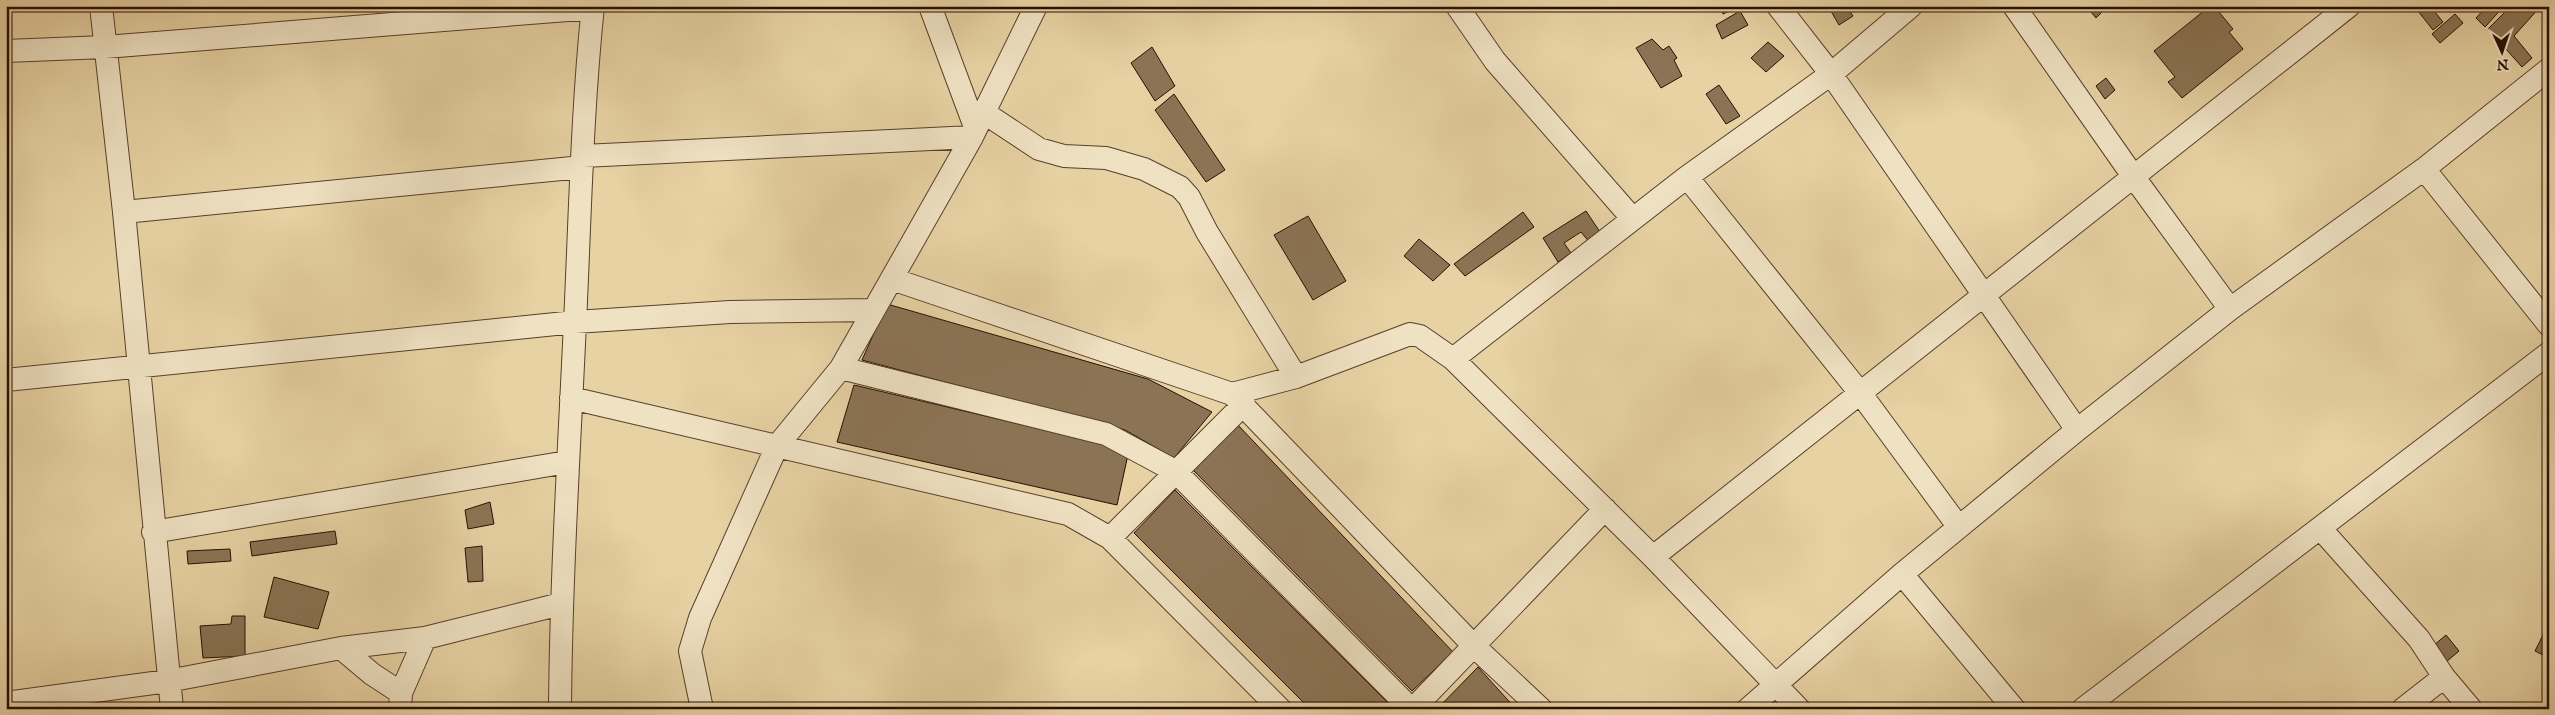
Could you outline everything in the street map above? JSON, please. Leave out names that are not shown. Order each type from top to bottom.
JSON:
[{"type":"street","points":[[101,6],[124,212],[137,367],[172,709]]},
{"type":"street","points":[[930,6],[976,125]]},
{"type":"street","points":[[702,709],[690,650],[700,618],[777,446],[841,368],[976,125],[1036,6]]},
{"type":"street","points":[[1457,6],[1495,61],[1632,218]]},
{"type":"street","points":[[1778,6],[1831,74],[1982,296],[2077,430]]},
{"type":"street","points":[[1453,359],[1632,218],[1831,74],[1911,6]]},
{"type":"street","points":[[2014,6],[2133,176],[2230,309]]},
{"type":"street","points":[[1653,557],[2350,6]]},
{"type":"street","points":[[6,51],[105,47],[593,7],[582,162],[567,462],[561,604],[560,709]]},
{"type":"street","points":[[1748,709],[1958,526],[2077,430],[2230,309],[2424,169],[2549,69]]},
{"type":"street","points":[[124,212],[582,162],[976,125],[1039,149],[1064,156],[1106,158],[1144,169],[1180,188],[1189,197],[1212,240],[1296,377]]},
{"type":"street","points":[[2424,169],[2549,325]]},
{"type":"street","points":[[1687,177],[1860,394],[1958,526]]},
{"type":"street","points":[[892,279],[1238,399],[1474,646],[1541,709]]},
{"type":"street","points":[[6,380],[575,322],[730,312],[872,310]]},
{"type":"street","points":[[1110,538],[1175,471],[1238,399],[1410,334],[1420,336],[1453,359],[1653,557],[1799,709]]},
{"type":"street","points":[[2083,709],[2549,352]]},
{"type":"street","points":[[841,368],[1106,434],[1175,471],[1412,709],[1605,509]]},
{"type":"street","points":[[571,398],[1068,514],[1110,538],[1280,709]]},
{"type":"street","points":[[153,532],[567,462]]},
{"type":"street","points":[[2320,528],[2419,639],[2444,677],[2471,709]]},
{"type":"street","points":[[1902,574],[2014,709]]},
{"type":"street","points":[[7,700],[168,681],[342,648],[425,638],[561,604]]},
{"type":"street","points":[[342,648],[400,701],[425,638]]},
{"type":"street","points":[[2403,709],[2444,677]]},
{"type":"building","points":[[1720,6],[1740,6],[1723,14]]},
{"type":"building","points":[[1828,6],[1846,6],[1853,16],[1839,25]]},
{"type":"building","points":[[2086,6],[2108,6],[2096,18]]},
{"type":"building","points":[[2210,6],[2214,6],[2233,29],[2229,32],[2243,49],[2182,98],[2168,82],[2175,77],[2154,51]]},
{"type":"building","points":[[2414,6],[2430,6],[2443,22],[2433,30]]},
{"type":"building","points":[[2487,6],[2504,6],[2485,27],[2476,18]]},
{"type":"building","points":[[2511,6],[2540,7],[2514,36],[2532,58],[2522,67],[2488,29]]},
{"type":"building","points":[[1740,11],[1748,25],[1722,39],[1716,25]]},
{"type":"building","points":[[2455,14],[2463,23],[2440,43],[2432,34]]},
{"type":"building","points":[[1652,39],[1663,50],[1669,46],[1677,58],[1674,60],[1682,76],[1661,88],[1636,48]]},
{"type":"building","points":[[1768,42],[1784,56],[1766,72],[1751,58]]},
{"type":"building","points":[[1152,47],[1175,86],[1155,101],[1131,63]]},
{"type":"building","points":[[2106,78],[2115,90],[2105,99],[2096,86]]},
{"type":"building","points":[[1719,85],[1740,116],[1726,124],[1706,94]]},
{"type":"building","points":[[1174,94],[1225,170],[1206,182],[1155,110]]},
{"type":"building","points":[[1586,211],[1602,235],[1590,243],[1581,232],[1564,243],[1571,253],[1558,262],[1543,238]]},
{"type":"building","points":[[1523,212],[1534,227],[1465,276],[1454,264]]},
{"type":"building","points":[[1308,216],[1346,281],[1313,300],[1274,235]]},
{"type":"building","points":[[1419,239],[1450,265],[1433,281],[1404,256]]},
{"type":"building","points":[[887,304],[1148,379],[1212,412],[1174,458],[1125,430],[862,360]]},
{"type":"building","points":[[854,385],[1129,450],[1117,505],[837,442]]},
{"type":"building","points":[[1237,424],[1453,652],[1412,691],[1193,470]]},
{"type":"building","points":[[1175,490],[1394,709],[1310,709],[1134,533]]},
{"type":"building","points":[[490,502],[494,524],[468,529],[465,510]]},
{"type":"building","points":[[335,531],[337,544],[252,556],[250,542]]},
{"type":"building","points":[[482,546],[483,581],[468,582],[465,548]]},
{"type":"building","points":[[230,549],[231,561],[188,564],[187,551]]},
{"type":"building","points":[[274,577],[329,592],[318,629],[264,617]]},
{"type":"building","points":[[232,616],[245,616],[245,656],[203,658],[200,626],[231,624]]},
{"type":"building","points":[[2544,633],[2549,636],[2549,658],[2535,651]]},
{"type":"building","points":[[2446,635],[2459,651],[2446,662],[2433,646]]},
{"type":"building","points":[[1478,667],[1516,709],[1437,709]]}]
